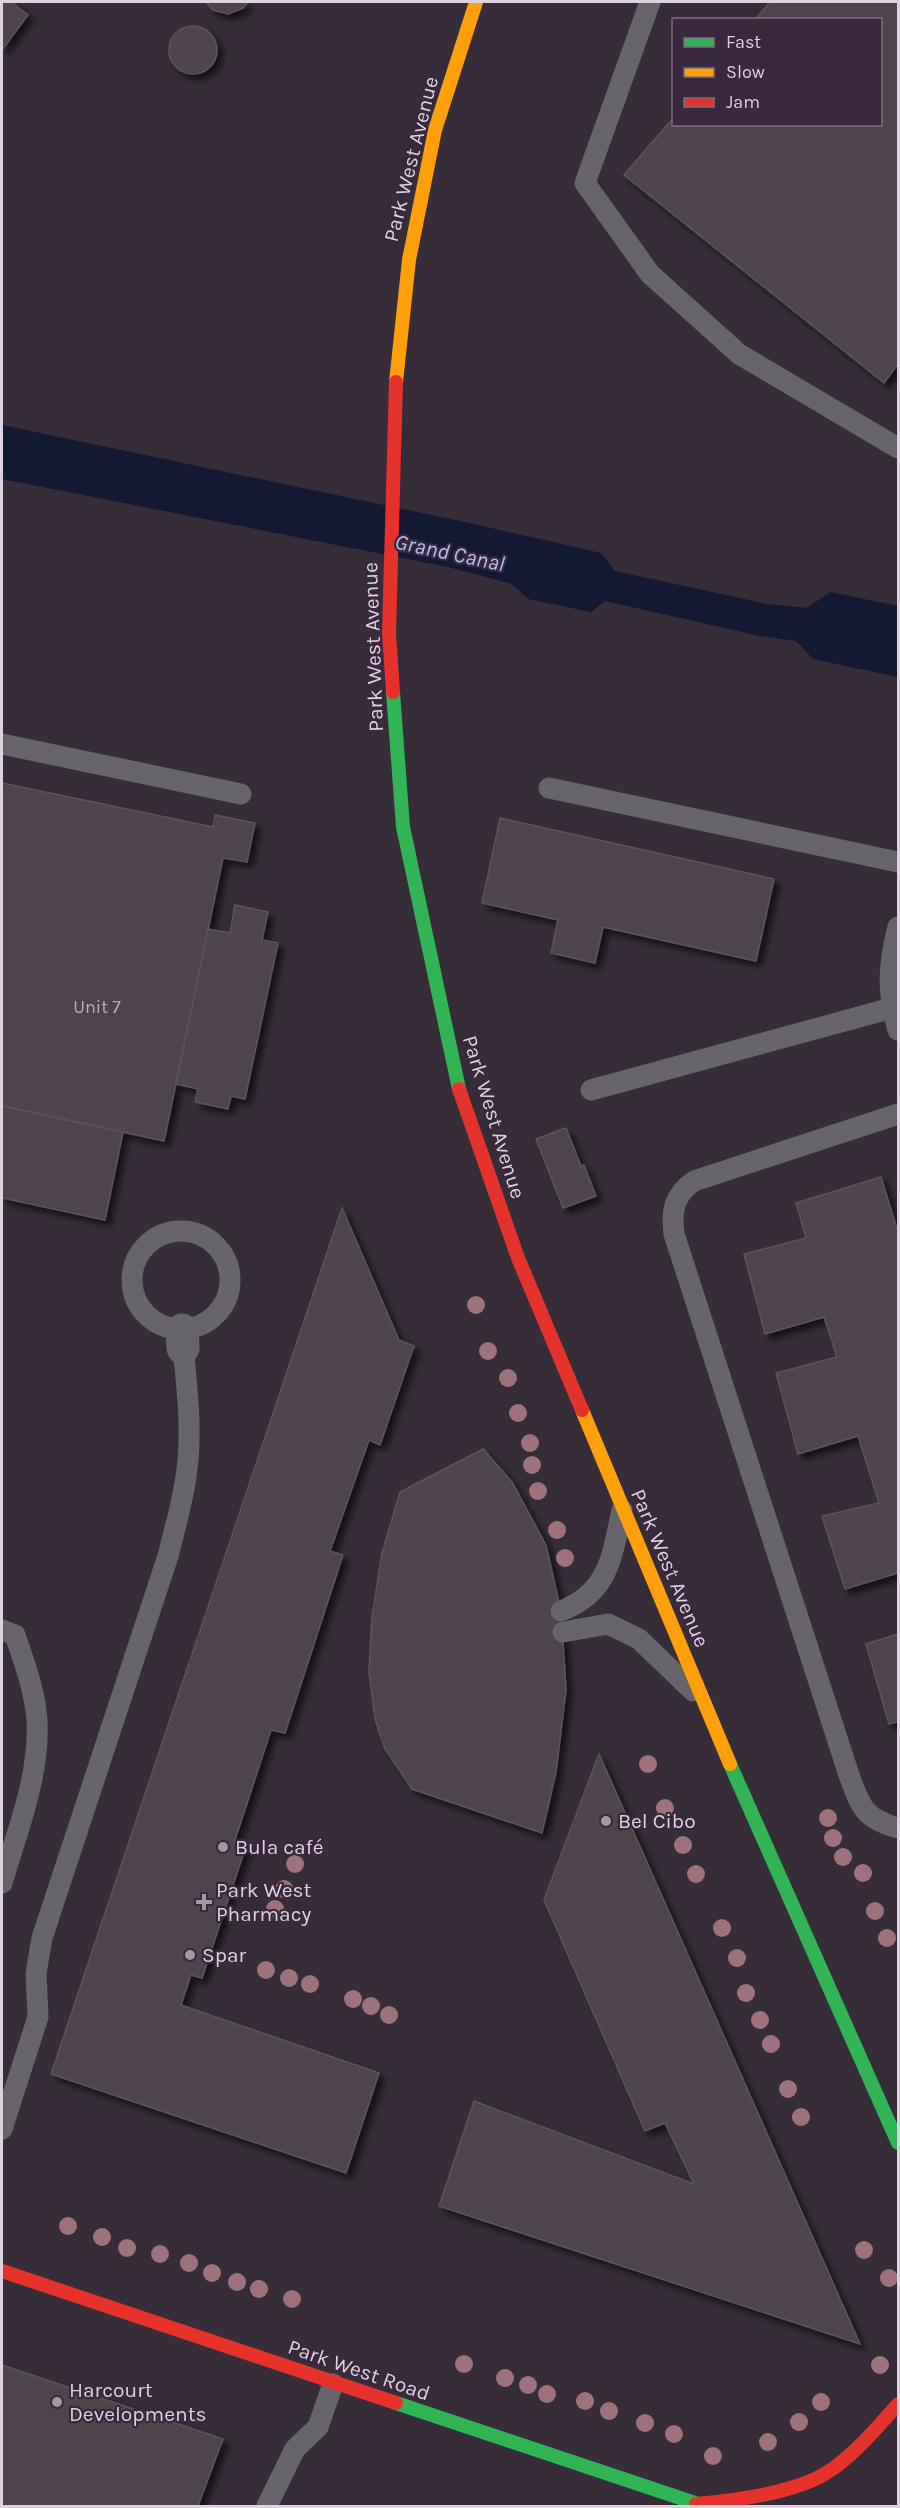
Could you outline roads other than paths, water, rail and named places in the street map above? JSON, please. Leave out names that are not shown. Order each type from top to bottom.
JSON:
[{"type":"street","name":"Park West Avenue","points":[[476,2],[435,130],[408,260],[394,399],[389,633],[403,827],[461,1097],[518,1258],[755,1824],[898,2143]]},
{"type":"street","name":"Park West Road","points":[[2,2271],[333,2384],[700,2505]]},
{"type":"street","points":[[700,2505],[741,2500],[814,2481],[855,2451],[898,2404]]},
{"type":"lane","points":[[650,2],[585,183],[650,274],[739,354],[898,448]]},
{"type":"lane","points":[[2,744],[241,794]]},
{"type":"lane","points":[[549,788],[898,862]]},
{"type":"lane","points":[[898,927],[890,958],[892,1008],[898,1030]]},
{"type":"lane","points":[[591,1090],[892,1008]]},
{"type":"lane","points":[[898,1114],[694,1181],[682,1189],[672,1216],[674,1234],[849,1775],[862,1810],[882,1824],[898,1828]]},
{"type":"lane","points":[[177,1231],[193,1232],[207,1238],[228,1262],[231,1278],[226,1301],[212,1320],[182,1339],[150,1319],[138,1306],[132,1290],[132,1273],[137,1256],[154,1239],[177,1231]]},
{"type":"lane","points":[[2,2129],[38,2016],[36,1973],[42,1938],[168,1556],[188,1470],[189,1431],[182,1339]]},
{"type":"lane","points":[[622,1509],[612,1557],[599,1586],[562,1622],[608,1624],[639,1639],[702,1699]]},
{"type":"lane","points":[[2,1630],[15,1635],[32,1690],[37,1721],[32,1780],[2,1883]]},
{"type":"lane","points":[[267,2506],[295,2449],[318,2427],[333,2384]]},
{"type":"water","name":"Grand Canal","points":[[2,425],[465,522],[601,553],[615,571],[767,604],[807,608],[830,592],[898,606],[898,677],[813,659],[796,641],[760,636],[605,601],[591,612],[528,599],[512,584],[448,567],[2,479]]},
{"type":"place","name":"Bel Cibo","points":[[606,1821]]},
{"type":"place","name":"Bula café","points":[[223,1847]]},
{"type":"place","name":"Park West Pharmacy","points":[[204,1902]]},
{"type":"place","name":"Spar","points":[[190,1955]]},
{"type":"place","name":"Harcourt Developments","points":[[57,2402]]}]
